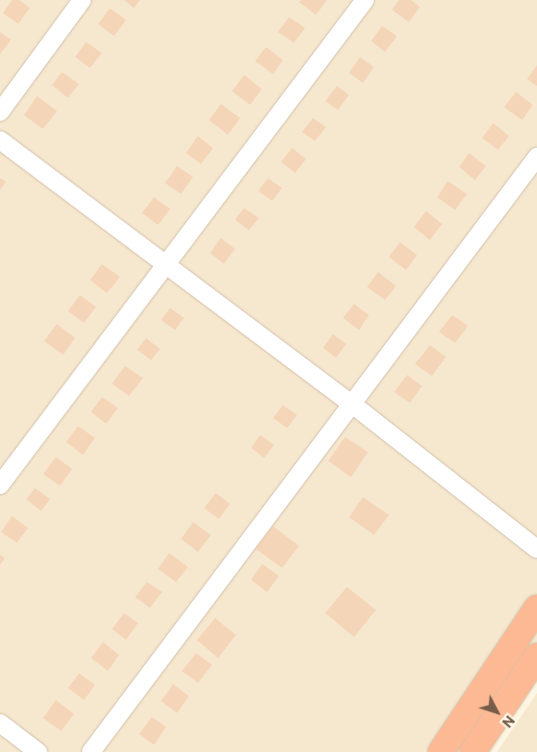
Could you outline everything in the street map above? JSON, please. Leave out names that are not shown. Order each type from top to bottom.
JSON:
[{"type":"highway","points":[[441,752],[537,608]]},
{"type":"highway","points":[[473,752],[537,656]]},
{"type":"street","points":[[0,112],[82,0]]},
{"type":"street","points":[[0,485],[365,0]]},
{"type":"street","points":[[0,140],[352,404],[537,549]]},
{"type":"street","points":[[91,752],[537,157]]},
{"type":"street","points":[[0,722],[38,752]]},
{"type":"shaded area","points":[[0,0],[537,0],[537,682],[489,752],[0,752]]},
{"type":"shaded area","points":[[537,693],[537,752],[497,752]]},
{"type":"building","points":[[12,0],[19,0],[30,8],[18,24],[3,13]]},
{"type":"building","points":[[124,0],[140,0],[134,8]]},
{"type":"building","points":[[301,0],[327,0],[316,15],[299,2]]},
{"type":"building","points":[[399,0],[411,0],[420,7],[409,22],[392,10]]},
{"type":"building","points":[[110,8],[126,20],[114,36],[98,24]]},
{"type":"building","points":[[289,17],[305,28],[294,43],[278,32]]},
{"type":"building","points":[[382,26],[397,36],[385,52],[371,41]]},
{"type":"building","points":[[0,32],[11,40],[0,54]]},
{"type":"building","points":[[86,42],[102,53],[90,68],[75,57]]},
{"type":"building","points":[[266,47],[283,60],[273,74],[255,61]]},
{"type":"building","points":[[360,57],[374,67],[363,83],[349,73]]},
{"type":"building","points":[[537,65],[537,86],[527,79]]},
{"type":"building","points":[[62,72],[79,84],[68,98],[52,85]]},
{"type":"building","points":[[244,75],[262,89],[250,105],[232,91]]},
{"type":"building","points":[[337,86],[349,95],[338,110],[325,101]]},
{"type":"building","points":[[516,92],[533,105],[522,120],[504,107]]},
{"type":"building","points":[[37,96],[57,111],[43,129],[24,115]]},
{"type":"building","points":[[221,104],[240,118],[228,135],[209,120]]},
{"type":"building","points":[[313,118],[326,127],[315,141],[302,132]]},
{"type":"building","points":[[493,123],[509,136],[498,150],[482,138]]},
{"type":"building","points":[[198,136],[213,148],[201,164],[186,153]]},
{"type":"building","points":[[292,148],[306,159],[295,173],[281,162]]},
{"type":"building","points":[[469,153],[486,166],[475,180],[459,167]]},
{"type":"building","points":[[177,166],[193,177],[181,194],[165,183]]},
{"type":"building","points":[[0,178],[6,182],[0,190]]},
{"type":"building","points":[[268,178],[282,188],[272,201],[258,191]]},
{"type":"building","points":[[448,181],[467,194],[455,210],[437,197]]},
{"type":"building","points":[[154,197],[170,209],[158,225],[142,213]]},
{"type":"building","points":[[244,208],[259,218],[249,230],[235,220]]},
{"type":"building","points":[[426,211],[442,224],[430,240],[414,227]]},
{"type":"building","points":[[221,238],[235,249],[224,264],[210,253]]},
{"type":"building","points":[[400,242],[417,255],[406,270],[389,257]]},
{"type":"building","points":[[102,264],[120,277],[107,293],[90,280]]},
{"type":"building","points":[[378,272],[396,286],[385,300],[367,287]]},
{"type":"building","points":[[80,295],[96,307],[84,323],[68,311]]},
{"type":"building","points":[[354,304],[369,315],[359,330],[343,318]]},
{"type":"building","points":[[170,308],[184,318],[175,330],[161,320]]},
{"type":"building","points":[[452,315],[468,326],[455,343],[439,332]]},
{"type":"building","points":[[57,324],[75,338],[63,355],[44,341]]},
{"type":"building","points":[[333,334],[346,344],[336,358],[323,348]]},
{"type":"building","points":[[146,338],[160,349],[151,360],[137,350]]},
{"type":"building","points":[[430,345],[446,357],[432,376],[415,364]]},
{"type":"building","points":[[125,366],[143,378],[129,396],[112,384]]},
{"type":"building","points":[[407,375],[422,386],[410,403],[394,392]]},
{"type":"building","points":[[102,397],[118,408],[106,424],[91,412]]},
{"type":"building","points":[[283,405],[297,415],[287,428],[273,418]]},
{"type":"building","points":[[78,426],[95,438],[83,455],[66,442]]},
{"type":"building","points":[[260,435],[274,445],[264,458],[251,448]]},
{"type":"building","points":[[345,437],[368,452],[351,477],[328,461]]},
{"type":"building","points":[[56,457],[72,469],[60,486],[43,474]]},
{"type":"building","points":[[35,488],[50,499],[41,511],[26,499]]},
{"type":"building","points":[[216,493],[230,504],[219,519],[204,508]]},
{"type":"building","points":[[363,497],[389,515],[374,535],[349,517]]},
{"type":"building","points":[[12,516],[28,528],[17,543],[1,532]]},
{"type":"building","points":[[193,522],[211,535],[198,552],[181,539]]},
{"type":"building","points":[[273,526],[299,546],[282,568],[256,549]]},
{"type":"building","points":[[169,553],[188,567],[176,582],[158,569]]},
{"type":"building","points":[[0,555],[5,558],[0,565]]},
{"type":"building","points":[[262,564],[279,576],[267,592],[251,580]]},
{"type":"building","points":[[147,582],[162,592],[150,608],[135,597]]},
{"type":"building","points":[[347,587],[376,610],[354,637],[325,613]]},
{"type":"building","points":[[124,613],[138,623],[126,640],[112,629]]},
{"type":"building","points":[[215,618],[236,635],[218,658],[197,640]]},
{"type":"building","points":[[103,642],[119,655],[108,671],[91,658]]},
{"type":"building","points":[[196,653],[212,665],[198,683],[182,671]]},
{"type":"building","points":[[79,673],[95,685],[84,700],[68,688]]},
{"type":"building","points":[[173,684],[189,696],[177,713],[161,701]]},
{"type":"building","points":[[56,700],[74,714],[61,731],[43,718]]},
{"type":"building","points":[[152,717],[166,727],[154,745],[139,734]]}]
